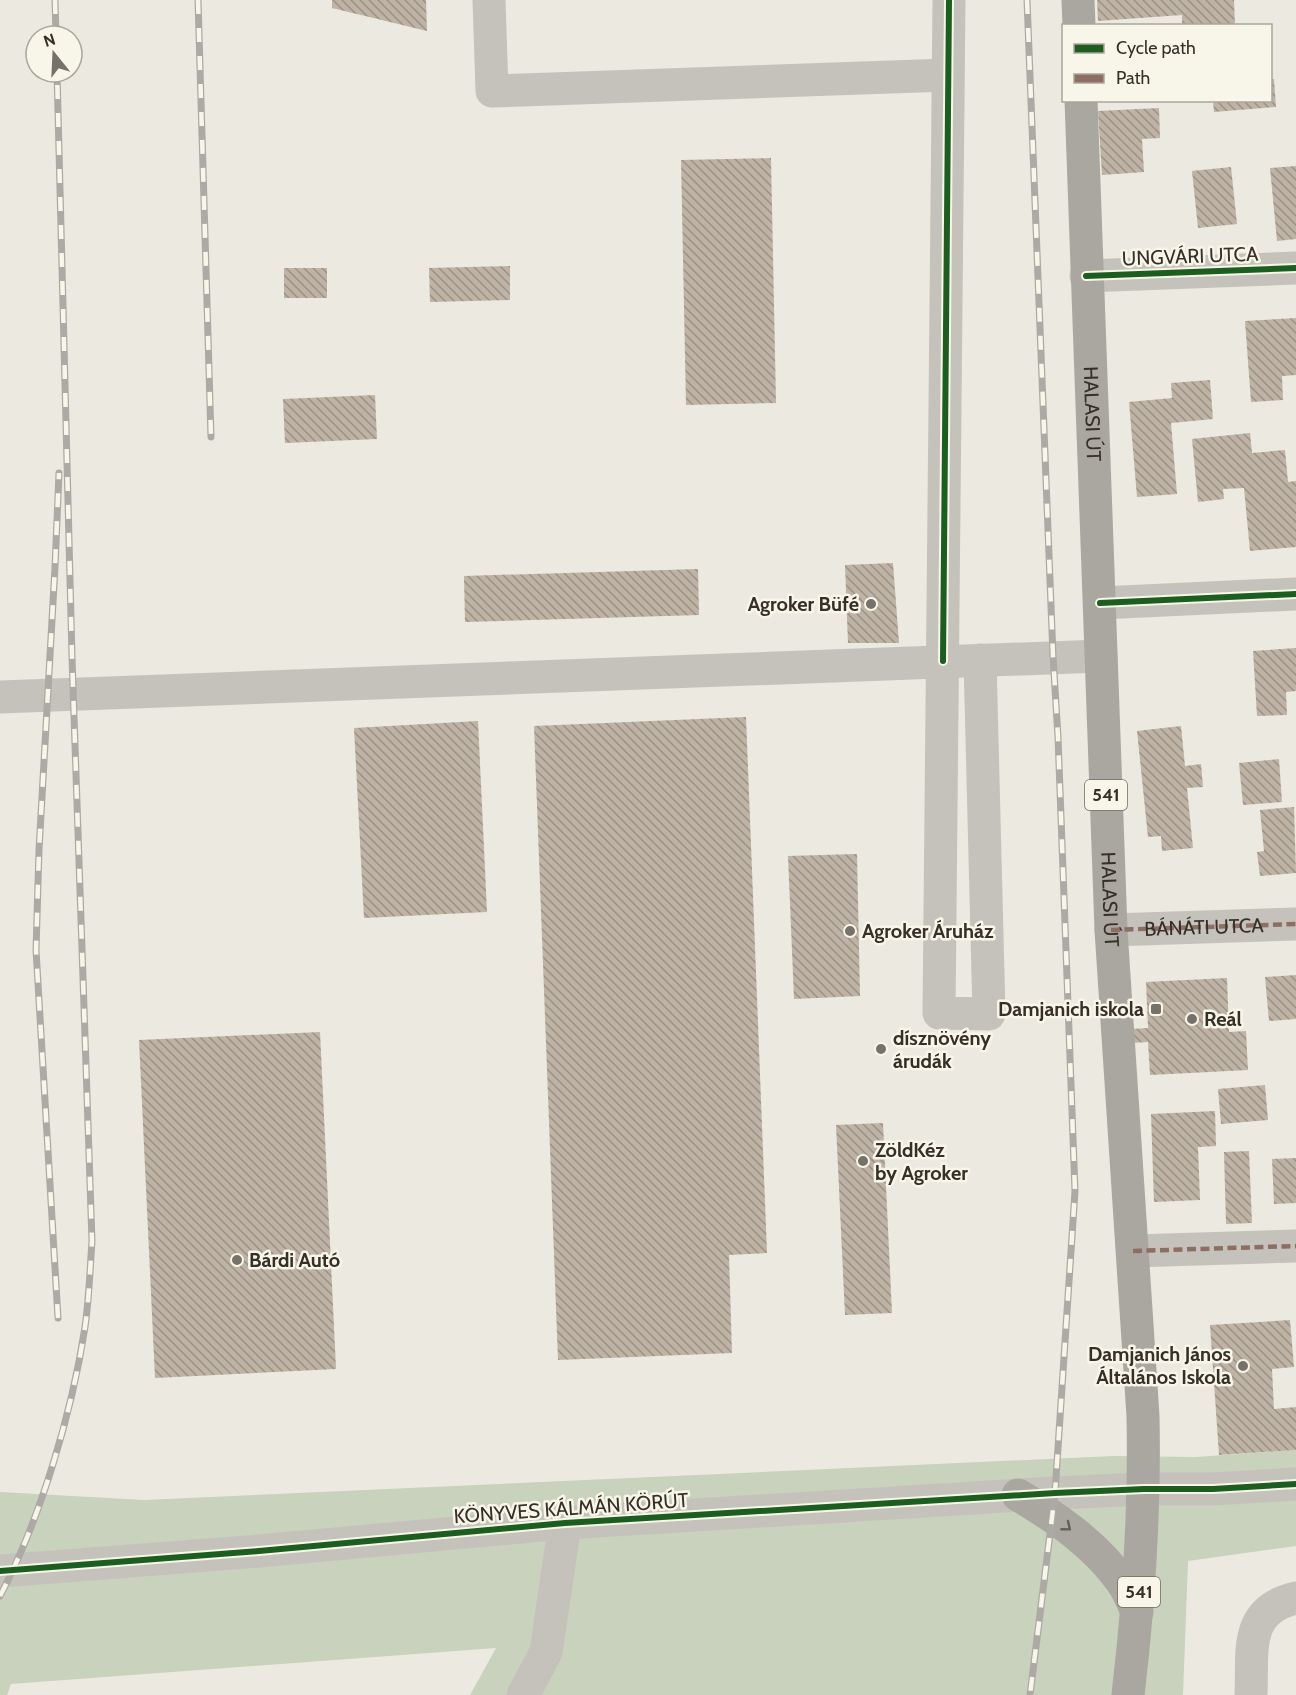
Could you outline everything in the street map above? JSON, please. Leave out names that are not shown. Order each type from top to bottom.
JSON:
[{"type":"main road","points":[[1078,0],[1079,24]]},
{"type":"main road","name":"HALASI ÚT","points":[[1081,102],[1111,930],[1143,1416],[1144,1489],[1137,1612],[1128,1695]]},
{"type":"main road","points":[[1018,1495],[1052,1515],[1093,1548],[1123,1583],[1137,1612]]},
{"type":"street","points":[[489,0],[492,91],[948,75]]},
{"type":"street","points":[[949,0],[939,1013],[989,1014],[980,660]]},
{"type":"street","name":"UNGVÁRI UTCA","points":[[1086,276],[1296,268]]},
{"type":"street","points":[[1100,603],[1296,594]]},
{"type":"street","points":[[0,697],[1101,656]]},
{"type":"street","name":"BÁNÁTI UTCA","points":[[1111,930],[1296,924]]},
{"type":"street","points":[[1132,1251],[1296,1246]]},
{"type":"street","name":"KÖNYVES KÁLMÁN KÖRÚT","points":[[0,1571],[260,1551],[565,1523],[1018,1495],[1296,1484]]},
{"type":"street","points":[[524,1695],[546,1652],[565,1523]]},
{"type":"street","points":[[1251,1695],[1255,1632],[1258,1622],[1273,1606],[1296,1598]]},
{"type":"green space","points":[[1296,1450],[1296,1546],[1188,1561],[1183,1695],[470,1695],[496,1648],[11,1684],[7,1695],[0,1695],[0,1492],[144,1500],[1114,1456],[1196,1457]]},
{"type":"building","points":[[332,0],[426,0],[427,31],[332,8]]},
{"type":"building","points":[[1097,0],[1234,0],[1235,24],[1182,24],[1182,15],[1098,21]]},
{"type":"building","points":[[1272,79],[1274,79],[1276,107],[1214,112],[1213,102],[1272,102]]},
{"type":"building","points":[[1159,108],[1160,138],[1142,139],[1144,172],[1102,175],[1098,111]]},
{"type":"building","points":[[771,158],[776,403],[686,405],[681,160]]},
{"type":"building","points":[[1296,166],[1296,239],[1277,241],[1270,168]]},
{"type":"building","points":[[1231,167],[1237,224],[1198,228],[1192,171]]},
{"type":"building","points":[[510,266],[510,300],[430,302],[429,268]]},
{"type":"building","points":[[284,268],[327,268],[327,298],[284,298]]},
{"type":"building","points":[[1296,318],[1296,375],[1282,376],[1283,400],[1251,402],[1245,321]]},
{"type":"building","points":[[1210,380],[1213,419],[1171,423],[1177,494],[1137,497],[1129,402],[1172,398],[1171,383]]},
{"type":"building","points":[[375,395],[377,439],[285,443],[283,399]]},
{"type":"building","points":[[1250,433],[1252,453],[1285,450],[1288,482],[1296,481],[1296,547],[1250,551],[1244,488],[1223,489],[1224,499],[1198,502],[1192,439]]},
{"type":"building","name":"Agroker Büfé","points":[[893,563],[899,643],[848,643],[845,565]]},
{"type":"building","points":[[698,569],[699,615],[465,622],[464,576]]},
{"type":"building","points":[[1296,648],[1296,691],[1286,692],[1287,715],[1257,716],[1253,651]]},
{"type":"building","points":[[746,717],[767,1253],[729,1255],[732,1353],[558,1360],[534,726]]},
{"type":"building","points":[[478,721],[487,912],[364,918],[354,728]]},
{"type":"building","points":[[1181,726],[1185,766],[1201,764],[1203,787],[1187,788],[1193,848],[1162,851],[1161,836],[1148,837],[1137,731]]},
{"type":"building","points":[[1279,759],[1282,802],[1243,805],[1239,763]]},
{"type":"building","points":[[1294,807],[1296,873],[1260,876],[1257,852],[1264,851],[1260,810]]},
{"type":"building","points":[[857,854],[860,996],[794,999],[788,856]]},
{"type":"building","points":[[1296,975],[1296,1019],[1269,1021],[1265,977]]},
{"type":"building","points":[[1227,978],[1229,1032],[1246,1031],[1248,1070],[1150,1075],[1148,1042],[1132,1043],[1131,1029],[1148,1028],[1146,982]]},
{"type":"building","points":[[320,1032],[336,1369],[155,1378],[139,1040]]},
{"type":"building","points":[[1265,1085],[1268,1120],[1221,1124],[1218,1089]]},
{"type":"building","points":[[1215,1111],[1216,1146],[1198,1147],[1200,1200],[1154,1202],[1151,1114]]},
{"type":"building","points":[[883,1123],[892,1313],[845,1315],[836,1125]]},
{"type":"building","points":[[1249,1151],[1252,1223],[1226,1224],[1224,1152]]},
{"type":"building","points":[[1296,1158],[1296,1203],[1274,1204],[1272,1159]]},
{"type":"building","points":[[1290,1320],[1294,1367],[1272,1369],[1274,1409],[1296,1407],[1296,1450],[1219,1455],[1210,1325]]},
{"type":"railway","points":[[55,0],[56,24]]},
{"type":"railway","points":[[198,0],[211,437]]},
{"type":"railway","points":[[1027,0],[1075,1191],[1055,1493],[1030,1695]]},
{"type":"railway","points":[[0,1596],[15,1566],[41,1500],[63,1430],[85,1327],[92,1241],[72,657],[57,84]]},
{"type":"railway","points":[[58,1318],[36,950],[39,850],[59,473]]},
{"type":"marked path","points":[[1111,930],[1296,924]]},
{"type":"marked path","points":[[1133,1251],[1296,1246]]},
{"type":"cycle path","points":[[943,661],[949,0]]},
{"type":"cycle path","points":[[1086,276],[1296,268]]},
{"type":"cycle path","points":[[1100,603],[1296,594]]},
{"type":"cycle path","points":[[0,1571],[259,1551],[565,1523],[1055,1493],[1213,1489],[1296,1484]]},
{"type":"place","name":"Agroker Büfé","points":[[871,604]]},
{"type":"place","name":"Agroker Áruház","points":[[850,931]]},
{"type":"place","name":"Damjanich iskola","points":[[1156,1009]]},
{"type":"place","name":"Reál","points":[[1192,1019]]},
{"type":"place","name":"dísznövény árudák","points":[[881,1049]]},
{"type":"place","name":"ZöldKéz by Agroker","points":[[863,1161]]},
{"type":"place","name":"Bárdi Autó","points":[[237,1260]]},
{"type":"place","name":"Damjanich János Általános Iskola","points":[[1243,1366]]}]
